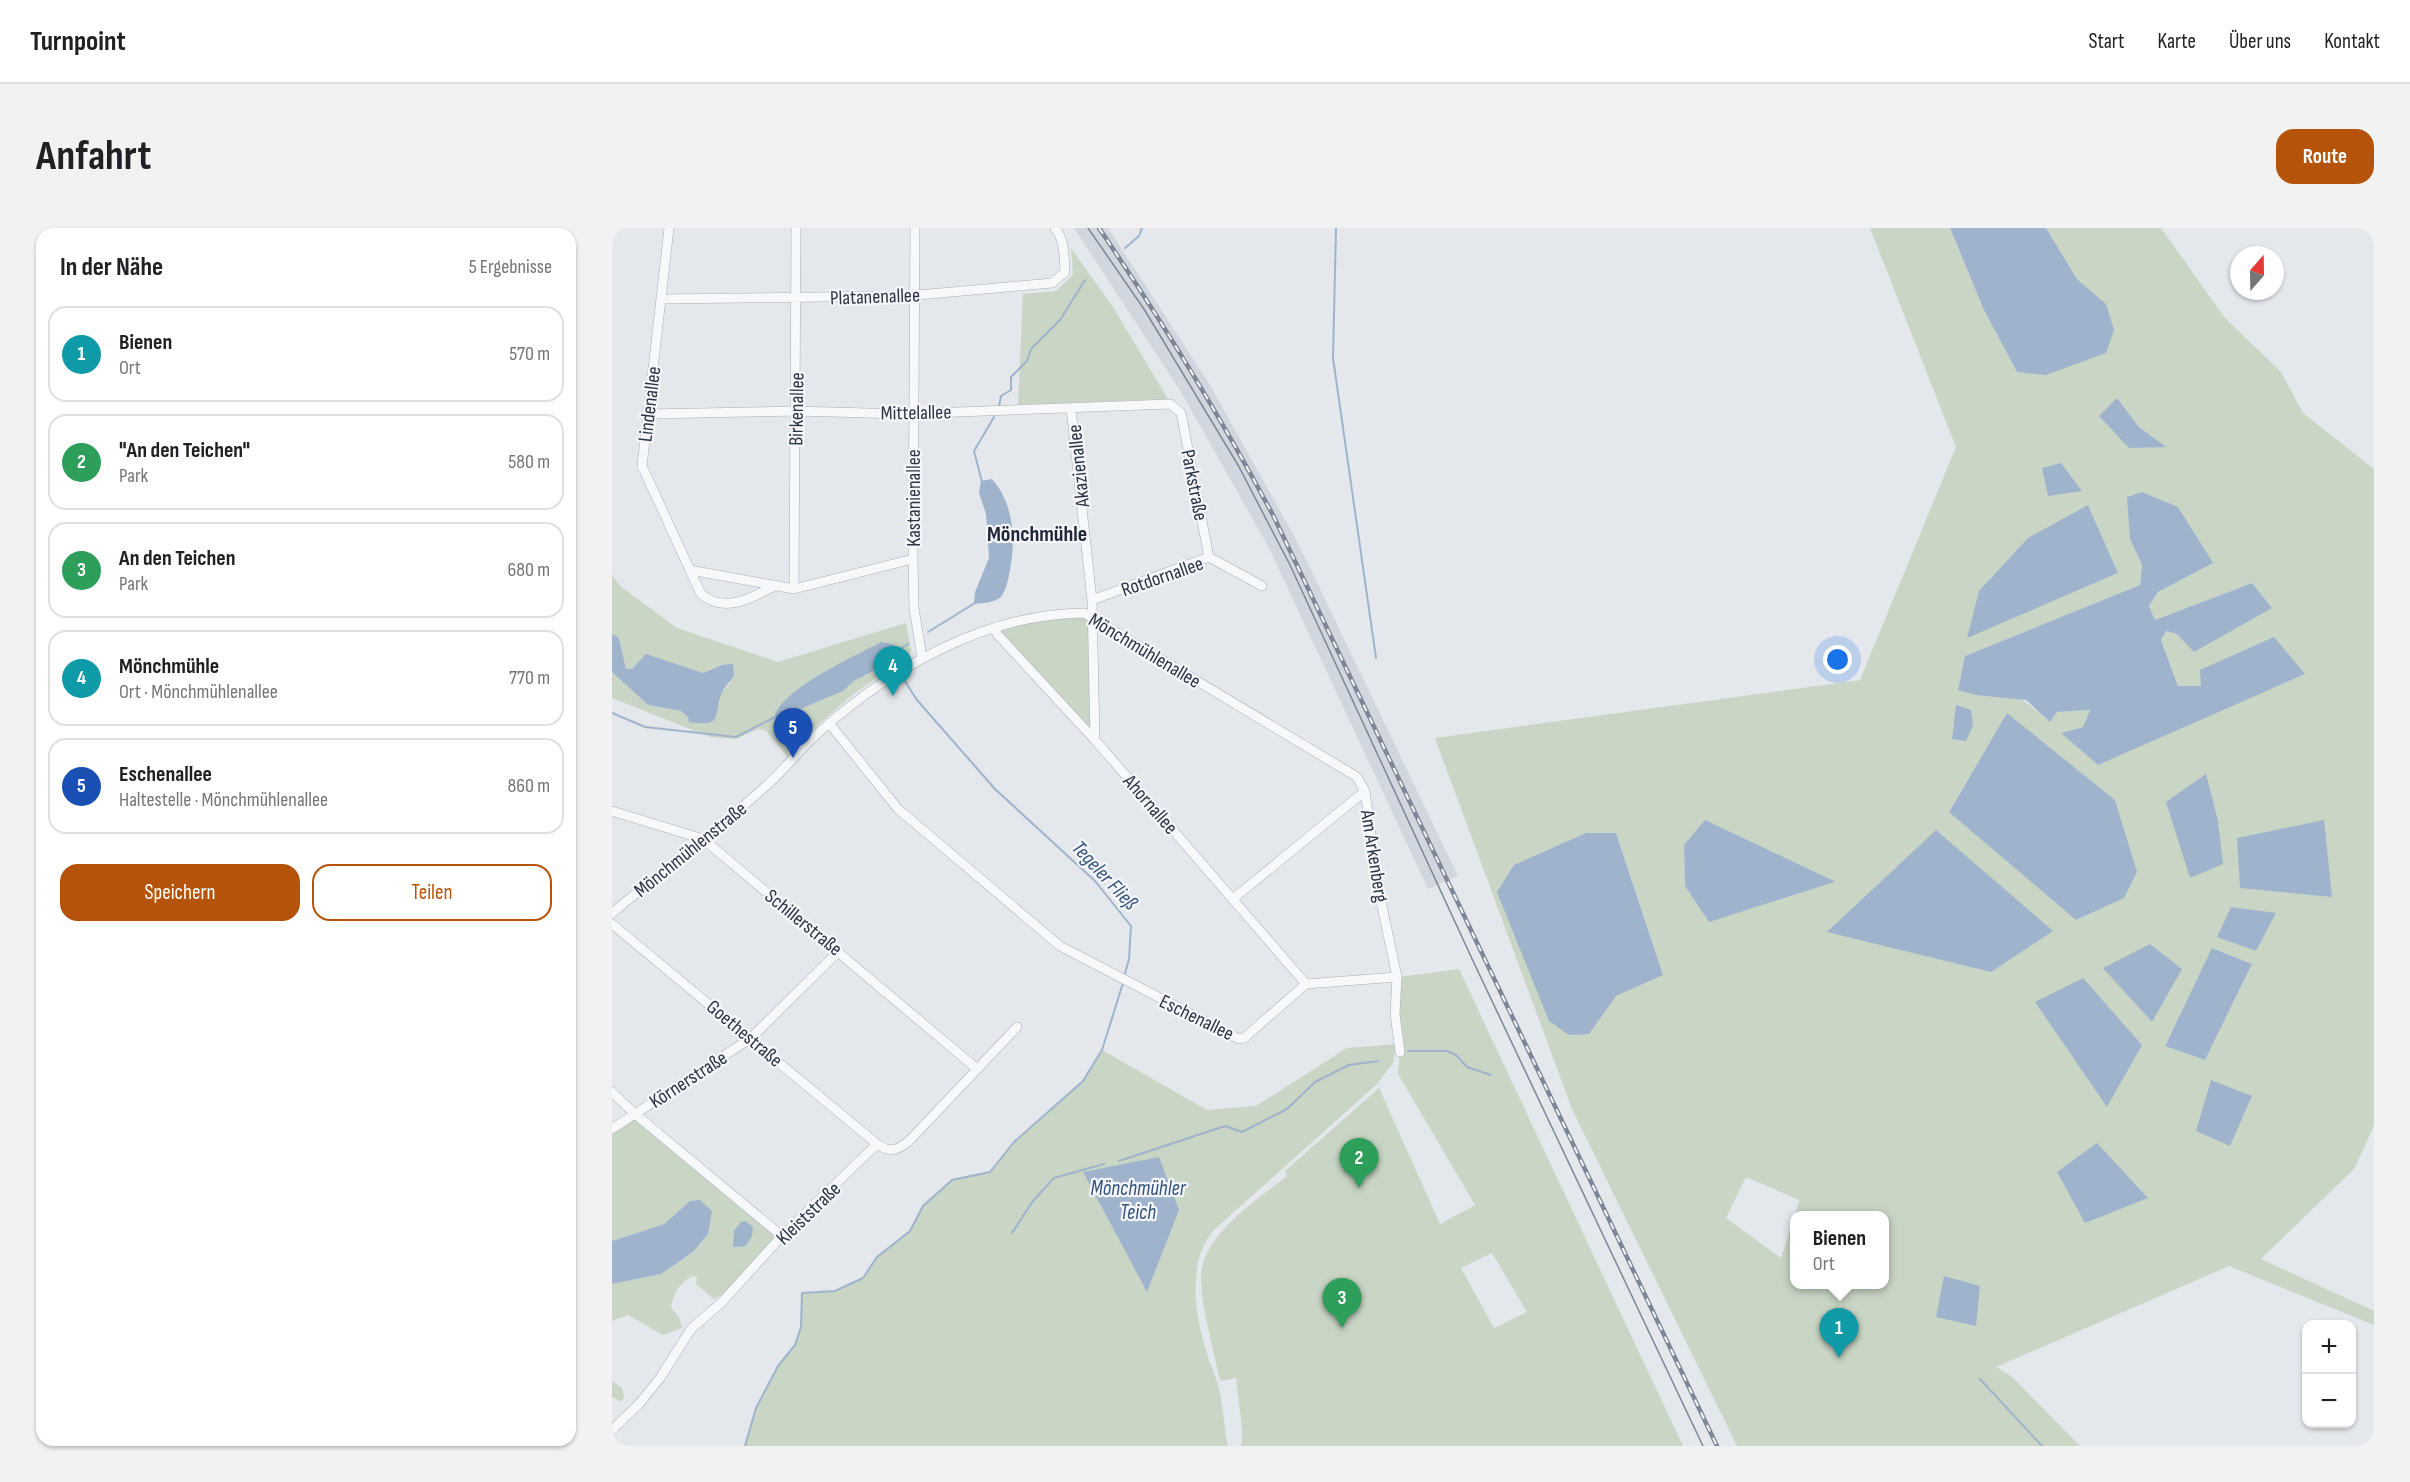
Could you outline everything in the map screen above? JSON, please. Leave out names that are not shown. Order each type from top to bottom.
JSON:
[{"type":"street","name":"Lindenallee","points":[[669,228],[642,466],[701,594],[710,602],[723,605],[755,597],[776,585]]},
{"type":"street","name":"Birkenallee","points":[[794,589],[796,228]]},
{"type":"street","name":"Kastanienallee","points":[[915,228],[913,559],[914,608],[922,658]]},
{"type":"street","name":"Platanenallee","points":[[661,299],[914,295],[1052,283],[1065,272],[1060,234],[1055,228]]},
{"type":"street","name":"Mittelallee","points":[[647,414],[795,411],[914,413],[1170,404],[1181,413]]},
{"type":"street","name":"Akazienallee","points":[[1071,408],[1094,620],[1095,740]]},
{"type":"street","name":"Parkstraße","points":[[1181,413],[1209,558]]},
{"type":"street","name":"Rotdornallee","points":[[1092,600],[1209,558],[1262,586]]},
{"type":"street","points":[[690,570],[794,589],[913,559]]},
{"type":"street","name":"Mönchmühlenallee","points":[[767,785],[829,723],[893,676],[922,658],[995,627],[1063,613],[1084,613],[1357,777],[1365,790]]},
{"type":"street","name":"Ahornallee","points":[[995,627],[997,634],[1095,740],[1306,984]]},
{"type":"street","name":"Eschenallee","points":[[829,723],[898,809],[1060,946],[1123,981],[1239,1039],[1244,1038],[1306,984]]},
{"type":"street","name":"Mönchmühlenstraße","points":[[612,913],[767,785]]},
{"type":"street","name":"Am Arkenberg","points":[[1234,898],[1365,790]]},
{"type":"street","name":"Am Arkenberg","points":[[1365,790],[1378,886],[1397,977],[1395,1014],[1400,1052]]},
{"type":"street","name":"Schillerstraße","points":[[612,811],[703,838],[976,1068]]},
{"type":"street","name":"Goethestraße","points":[[612,924],[877,1144]]},
{"type":"street","name":"Körnerstraße","points":[[612,1129],[751,1038],[839,951]]},
{"type":"street","points":[[1306,984],[1397,977]]},
{"type":"street","points":[[877,1144],[886,1151],[897,1150],[1017,1027]]},
{"type":"street","points":[[612,1092],[635,1114],[782,1236]]},
{"type":"street","name":"Kleiststraße","points":[[612,1430],[639,1404],[660,1378],[691,1329],[729,1295],[782,1236],[877,1144]]},
{"type":"shaded area","points":[[1074,228],[1108,228],[1210,385],[1299,545],[1458,876],[1428,889],[1269,548],[1181,392]]},
{"type":"green space","points":[[1870,228],[1950,228],[1983,308],[2017,372],[2106,304],[2077,279],[2046,228],[2161,228],[2225,318],[2281,372],[2303,413],[2374,469],[2374,1126],[2354,1169],[2261,1259],[2374,1311],[2374,1325],[2229,1266],[1996,1367],[2011,1376],[2080,1446],[1737,1446],[1572,1109],[1435,738],[1860,680],[1956,447]],"holes":[[[2117,398],[2139,427],[2165,447],[2100,416]],[[2088,505],[2118,573],[1967,637]],[[2130,539],[2213,563],[2158,592],[2149,606],[2155,620],[2252,583],[2177,634],[2166,631],[2161,639],[2178,686],[2202,686],[2304,673],[2098,765],[2062,733],[2083,727],[2090,710],[2057,712],[2050,721],[1965,656],[2140,585],[2142,565]],[[1956,706],[1971,710],[1952,739]],[[2007,714],[2115,800],[1949,811]],[[1616,833],[1663,975],[1616,996]],[[1684,845],[1709,922],[1685,886]],[[2213,948],[2252,964],[2205,1060],[2165,1045]]]},
{"type":"green space","points":[[1071,248],[1113,307],[1168,399],[1018,405],[1023,294],[1056,291],[1073,275]]},
{"type":"green space","points":[[612,575],[620,586],[677,628],[778,662],[906,623],[911,650],[909,655],[852,695],[812,730],[807,729],[788,749],[788,757],[766,731],[758,729],[736,739],[710,737],[612,698],[612,672],[648,705],[681,711],[688,717],[719,704],[722,691],[731,682],[722,665],[703,673],[626,669],[619,638],[612,634]],"holes":[[[881,642],[894,644],[898,649],[881,667],[854,681],[843,691],[798,710]]]},
{"type":"green space","points":[[1083,613],[1093,620],[1094,739],[996,627]]},
{"type":"green space","points":[[1459,969],[1683,1446],[1241,1446],[1236,1378],[1220,1381],[1206,1317],[1201,1280],[1203,1264],[1209,1249],[1232,1221],[1287,1176],[1285,1171],[1379,1088],[1440,1224],[1475,1205],[1398,1074],[1401,1045],[1399,977]],"holes":[[[1492,1253],[1527,1312],[1494,1328],[1461,1268]]]},
{"type":"green space","points":[[1396,1044],[1393,1063],[1377,1084],[1216,1228],[1205,1243],[1196,1279],[1198,1319],[1217,1381],[1228,1446],[745,1446],[756,1408],[778,1366],[795,1345],[801,1327],[802,1293],[835,1291],[863,1278],[877,1257],[910,1231],[923,1206],[952,1180],[990,1172],[1014,1142],[1083,1081],[1102,1050],[1207,1110],[1256,1106],[1347,1048]]},
{"type":"green space","points":[[635,1117],[776,1236],[778,1241],[727,1292],[714,1299],[696,1284],[697,1277],[692,1276],[687,1279],[676,1293],[671,1308],[679,1317],[682,1328],[663,1335],[628,1315],[612,1321],[612,1284],[661,1274],[693,1252],[708,1234],[690,1201],[664,1224],[612,1241],[612,1132]]},
{"type":"green space","points":[[612,1381],[622,1388],[624,1397],[622,1402],[612,1397]]},
{"type":"water","points":[[1950,228],[2046,228],[2077,279],[2106,304],[2114,330],[2106,353],[2046,375],[2017,372],[1983,308]]},
{"type":"water","points":[[2117,398],[2139,427],[2166,447],[2129,448],[2099,416]]},
{"type":"water","points":[[2061,463],[2082,491],[2048,496],[2042,468]]},
{"type":"water","points":[[992,479],[1000,489],[1009,512],[1013,550],[1007,583],[1001,597],[991,602],[974,604],[975,592],[989,558],[986,514],[979,493],[981,481]]},
{"type":"water","points":[[2142,492],[2178,507],[2213,563],[2158,592],[2149,606],[2155,620],[2252,583],[2272,608],[2194,652],[2177,634],[2166,631],[2161,640],[2178,686],[2201,686],[2200,670],[2274,637],[2305,674],[2098,765],[2061,733],[2083,727],[2090,710],[2057,712],[2050,722],[2026,700],[1976,695],[1958,690],[1965,656],[2140,585],[2142,565],[2130,539],[2127,497]]},
{"type":"water","points":[[2088,505],[2118,573],[1967,638],[1979,591],[2028,538]]},
{"type":"water","points":[[612,634],[619,638],[626,669],[632,669],[646,654],[703,673],[722,665],[733,664],[734,675],[722,692],[715,719],[707,723],[689,722],[688,717],[681,711],[648,705],[612,672]]},
{"type":"water","points":[[881,642],[894,644],[898,650],[891,661],[854,681],[843,691],[798,710],[785,721],[775,717],[780,707],[804,685],[820,674]]},
{"type":"water","points":[[1956,705],[1971,710],[1973,725],[1966,741],[1952,739]]},
{"type":"water","points":[[2007,713],[2115,800],[2137,872],[2124,898],[2076,920],[1949,812]]},
{"type":"water","points":[[2206,774],[2218,821],[2223,864],[2190,878],[2166,802]]},
{"type":"water","points":[[1705,820],[1834,882],[1709,922],[1685,886],[1684,845]]},
{"type":"water","points":[[2324,820],[2332,897],[2240,888],[2237,838]]},
{"type":"water","points":[[1936,830],[2053,931],[1991,972],[1827,932]]},
{"type":"water","points":[[1586,833],[1616,833],[1663,975],[1616,996],[1589,1034],[1569,1035],[1549,1021],[1497,892],[1514,865]]},
{"type":"water","points":[[2231,907],[2276,913],[2256,951],[2217,937]]},
{"type":"water","points":[[2150,944],[2182,969],[2152,1022],[2103,968]]},
{"type":"water","points":[[2212,948],[2252,964],[2205,1060],[2165,1046]]},
{"type":"water","points":[[2083,978],[2142,1045],[2107,1107],[2035,1002]]},
{"type":"water","points":[[2211,1080],[2252,1096],[2230,1146],[2196,1131]]},
{"type":"water","points":[[2097,1143],[2148,1198],[2085,1223],[2057,1172]]},
{"type":"water","name":"Mönchmühler Teich","points":[[1159,1157],[1179,1210],[1147,1292],[1083,1172]]},
{"type":"water","points":[[700,1200],[712,1211],[708,1234],[693,1252],[661,1274],[612,1284],[612,1241],[664,1224],[690,1201]]},
{"type":"water","points":[[745,1221],[753,1227],[752,1236],[746,1246],[733,1247],[734,1231],[741,1222]]},
{"type":"water","points":[[1944,1276],[1980,1286],[1976,1326],[1936,1317]]},
{"type":"waterway","points":[[1125,248],[1139,236],[1142,228]]},
{"type":"waterway","points":[[1336,228],[1333,358],[1376,658]]},
{"type":"waterway","points":[[999,406],[1001,396],[1011,390],[1011,377],[1027,361],[1031,349],[1060,320],[1085,280]]},
{"type":"waterway","points":[[982,482],[974,451],[994,417]]},
{"type":"waterway","points":[[928,632],[975,603]]},
{"type":"waterway","points":[[898,650],[908,644]]},
{"type":"waterway","name":"Tegeler Fließ","points":[[891,660],[898,671]]},
{"type":"waterway","name":"Tegeler Fließ","points":[[901,675],[917,700],[995,789],[1095,881],[1131,926],[1129,959],[1124,977]]},
{"type":"waterway","name":"Tegeler Fließ","points":[[612,713],[645,727],[736,737],[777,716]]},
{"type":"waterway","name":"Tegeler Fließ","points":[[745,1446],[756,1408],[778,1366],[795,1345],[801,1327],[802,1293],[835,1291],[863,1278],[877,1257],[910,1231],[923,1206],[952,1180],[990,1172],[1014,1142],[1083,1081],[1102,1050],[1123,983]]},
{"type":"waterway","points":[[1408,1051],[1447,1051],[1456,1055],[1467,1067],[1491,1075]]},
{"type":"waterway","points":[[1119,1161],[1225,1126],[1242,1132],[1287,1109],[1315,1082],[1349,1065],[1378,1061]]},
{"type":"waterway","points":[[1012,1233],[1033,1201],[1054,1178],[1104,1164]]},
{"type":"waterway","points":[[1980,1379],[2042,1446]]},
{"type":"tram line","points":[[1088,228],[1144,309],[1238,465],[1290,565],[1474,963],[1703,1446]]},
{"type":"railway","points":[[1099,228],[1190,369],[1273,515],[1717,1446]]},
{"type":"place","name":"Mönchmühle","points":[[893,696]]},
{"type":"place","name":"Eschenallee","points":[[793,758]]},
{"type":"place","name":"\"An den Teichen\"","points":[[1359,1188]]},
{"type":"place","name":"An den Teichen","points":[[1342,1328]]},
{"type":"place","name":"Bienen","points":[[1839,1358]]},
{"type":"district","name":"Mönchmühle","points":[[1037,533]]}]
